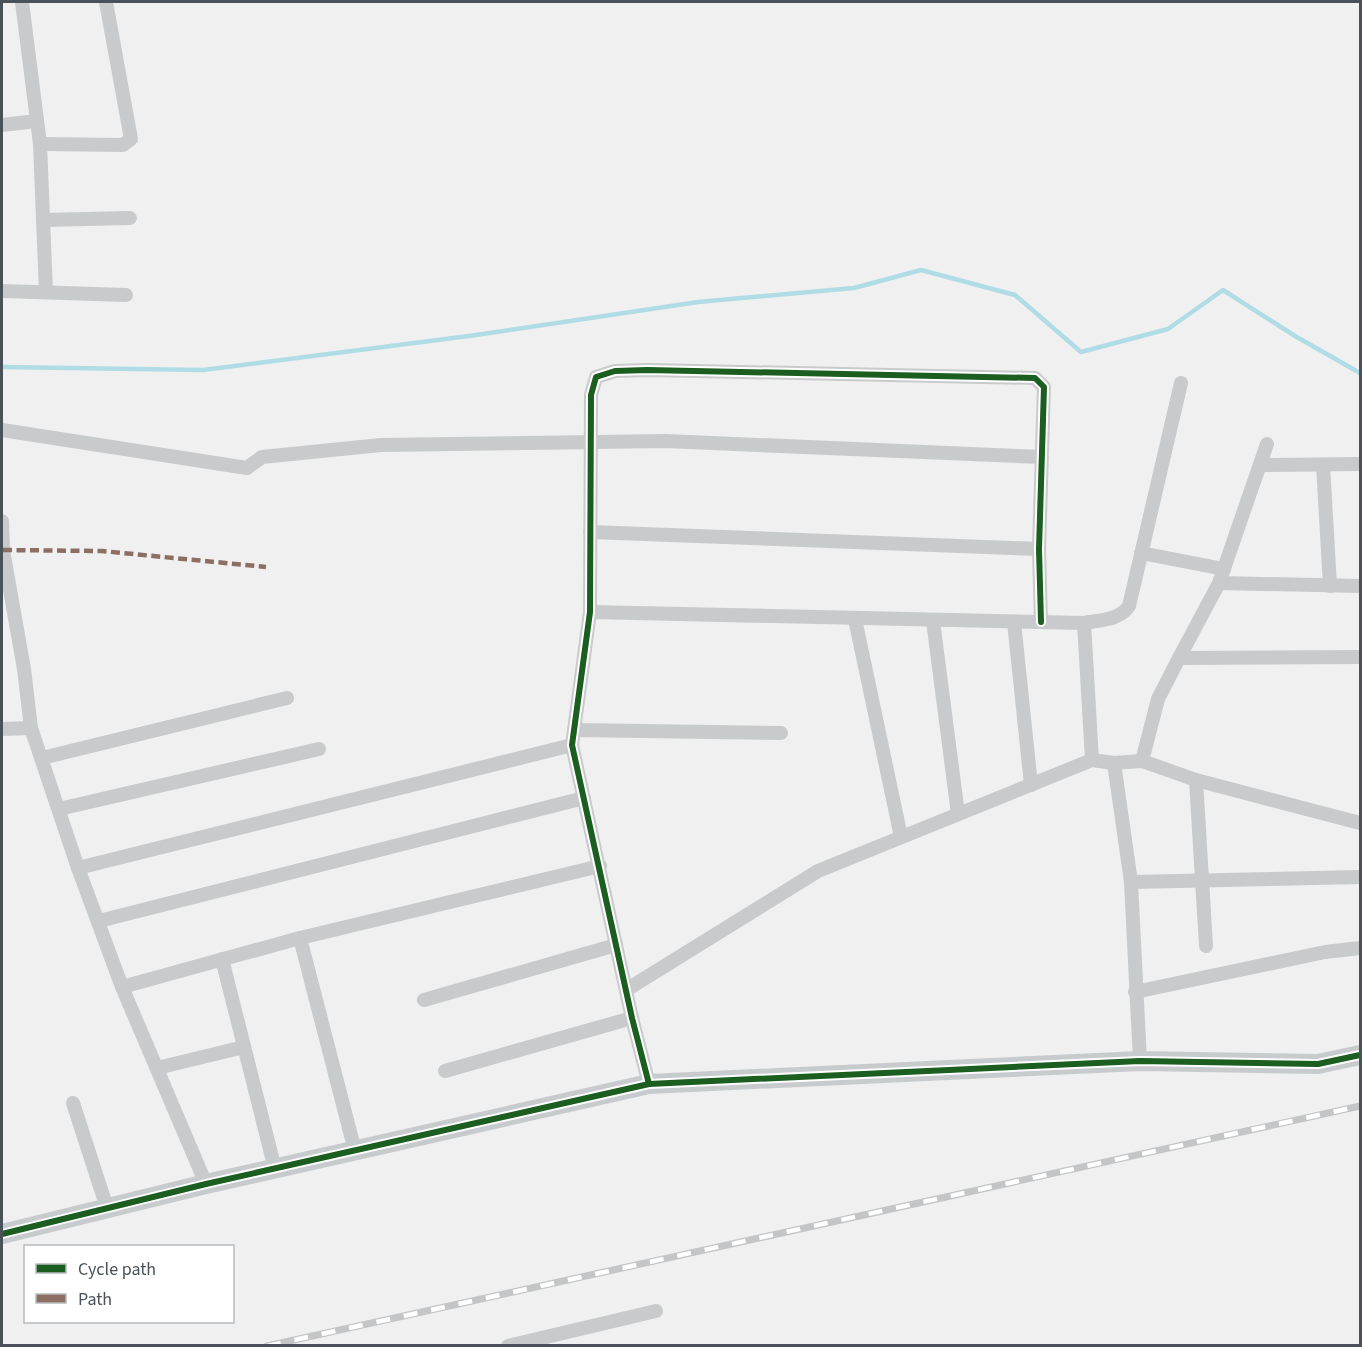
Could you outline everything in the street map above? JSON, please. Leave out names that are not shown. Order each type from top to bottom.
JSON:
[{"type":"street","points":[[22,2],[40,144],[46,292]]},
{"type":"street","points":[[40,144],[123,145],[131,139],[106,2]]},
{"type":"street","points":[[2,125],[37,121]]},
{"type":"street","points":[[43,220],[130,218]]},
{"type":"street","points":[[2,291],[126,295]]},
{"type":"street","points":[[649,1084],[632,1018],[572,745],[590,612],[591,395],[596,377],[615,371],[1035,378],[1044,387],[1039,549],[1041,622]]},
{"type":"street","points":[[590,612],[855,620],[1084,623],[1124,613],[1129,606],[1181,383]]},
{"type":"street","points":[[2,430],[248,468],[262,457],[381,445],[591,442],[665,441],[1041,457]]},
{"type":"street","points":[[1142,760],[1158,699],[1219,583],[1267,444]]},
{"type":"street","points":[[1261,465],[1360,464]]},
{"type":"street","points":[[1323,465],[1330,586]]},
{"type":"street","points":[[2,521],[2,550],[24,669],[31,728],[122,987],[206,1184]]},
{"type":"street","points":[[590,532],[1039,549]]},
{"type":"street","points":[[1141,553],[1224,569]]},
{"type":"street","points":[[1219,583],[1360,585]]},
{"type":"street","points":[[855,620],[902,837]]},
{"type":"street","points":[[933,621],[958,814]]},
{"type":"street","points":[[1014,622],[1031,784]]},
{"type":"street","points":[[1084,623],[1092,760]]},
{"type":"street","points":[[1179,658],[1360,657]]},
{"type":"street","points":[[42,758],[287,698]]},
{"type":"street","points":[[2,729],[31,728]]},
{"type":"street","points":[[574,730],[781,733]]},
{"type":"street","points":[[78,867],[572,745]]},
{"type":"street","points":[[59,810],[319,749]]},
{"type":"street","points":[[626,990],[818,871],[1092,760],[1114,763],[1142,760],[1196,780],[1360,823]]},
{"type":"street","points":[[1114,763],[1131,882],[1140,1061]]},
{"type":"street","points":[[1196,780],[1206,946]]},
{"type":"street","points":[[99,921],[584,798]]},
{"type":"street","points":[[122,987],[300,938],[600,866]]},
{"type":"street","points":[[1131,882],[1360,877]]},
{"type":"street","points":[[300,938],[355,1151]]},
{"type":"street","points":[[424,1000],[616,945]]},
{"type":"street","points":[[1135,992],[1325,952],[1360,948]]},
{"type":"street","points":[[222,959],[275,1169]]},
{"type":"street","points":[[445,1071],[632,1018]]},
{"type":"street","points":[[157,1068],[244,1047]]},
{"type":"street","points":[[2,1234],[206,1184],[649,1084],[1140,1061],[1318,1064],[1360,1055]]},
{"type":"street","points":[[74,1103],[107,1208]]},
{"type":"street","points":[[508,1346],[656,1311]]},
{"type":"waterway","points":[[2,367],[203,370],[469,336],[698,302],[854,288],[921,270],[1015,295],[1081,352],[1168,329],[1223,290],[1295,336],[1360,373]]},
{"type":"railway","points":[[267,1346],[1360,1106]]},
{"type":"marked path","points":[[3,550],[102,551],[266,567]]},
{"type":"cycle path","points":[[649,1084],[632,1018],[572,745],[590,612],[591,395],[596,377],[615,371],[647,370],[1035,378],[1044,387],[1039,549],[1041,622]]},
{"type":"cycle path","points":[[2,1234],[206,1184],[649,1084],[1140,1061],[1318,1064],[1360,1055]]}]
